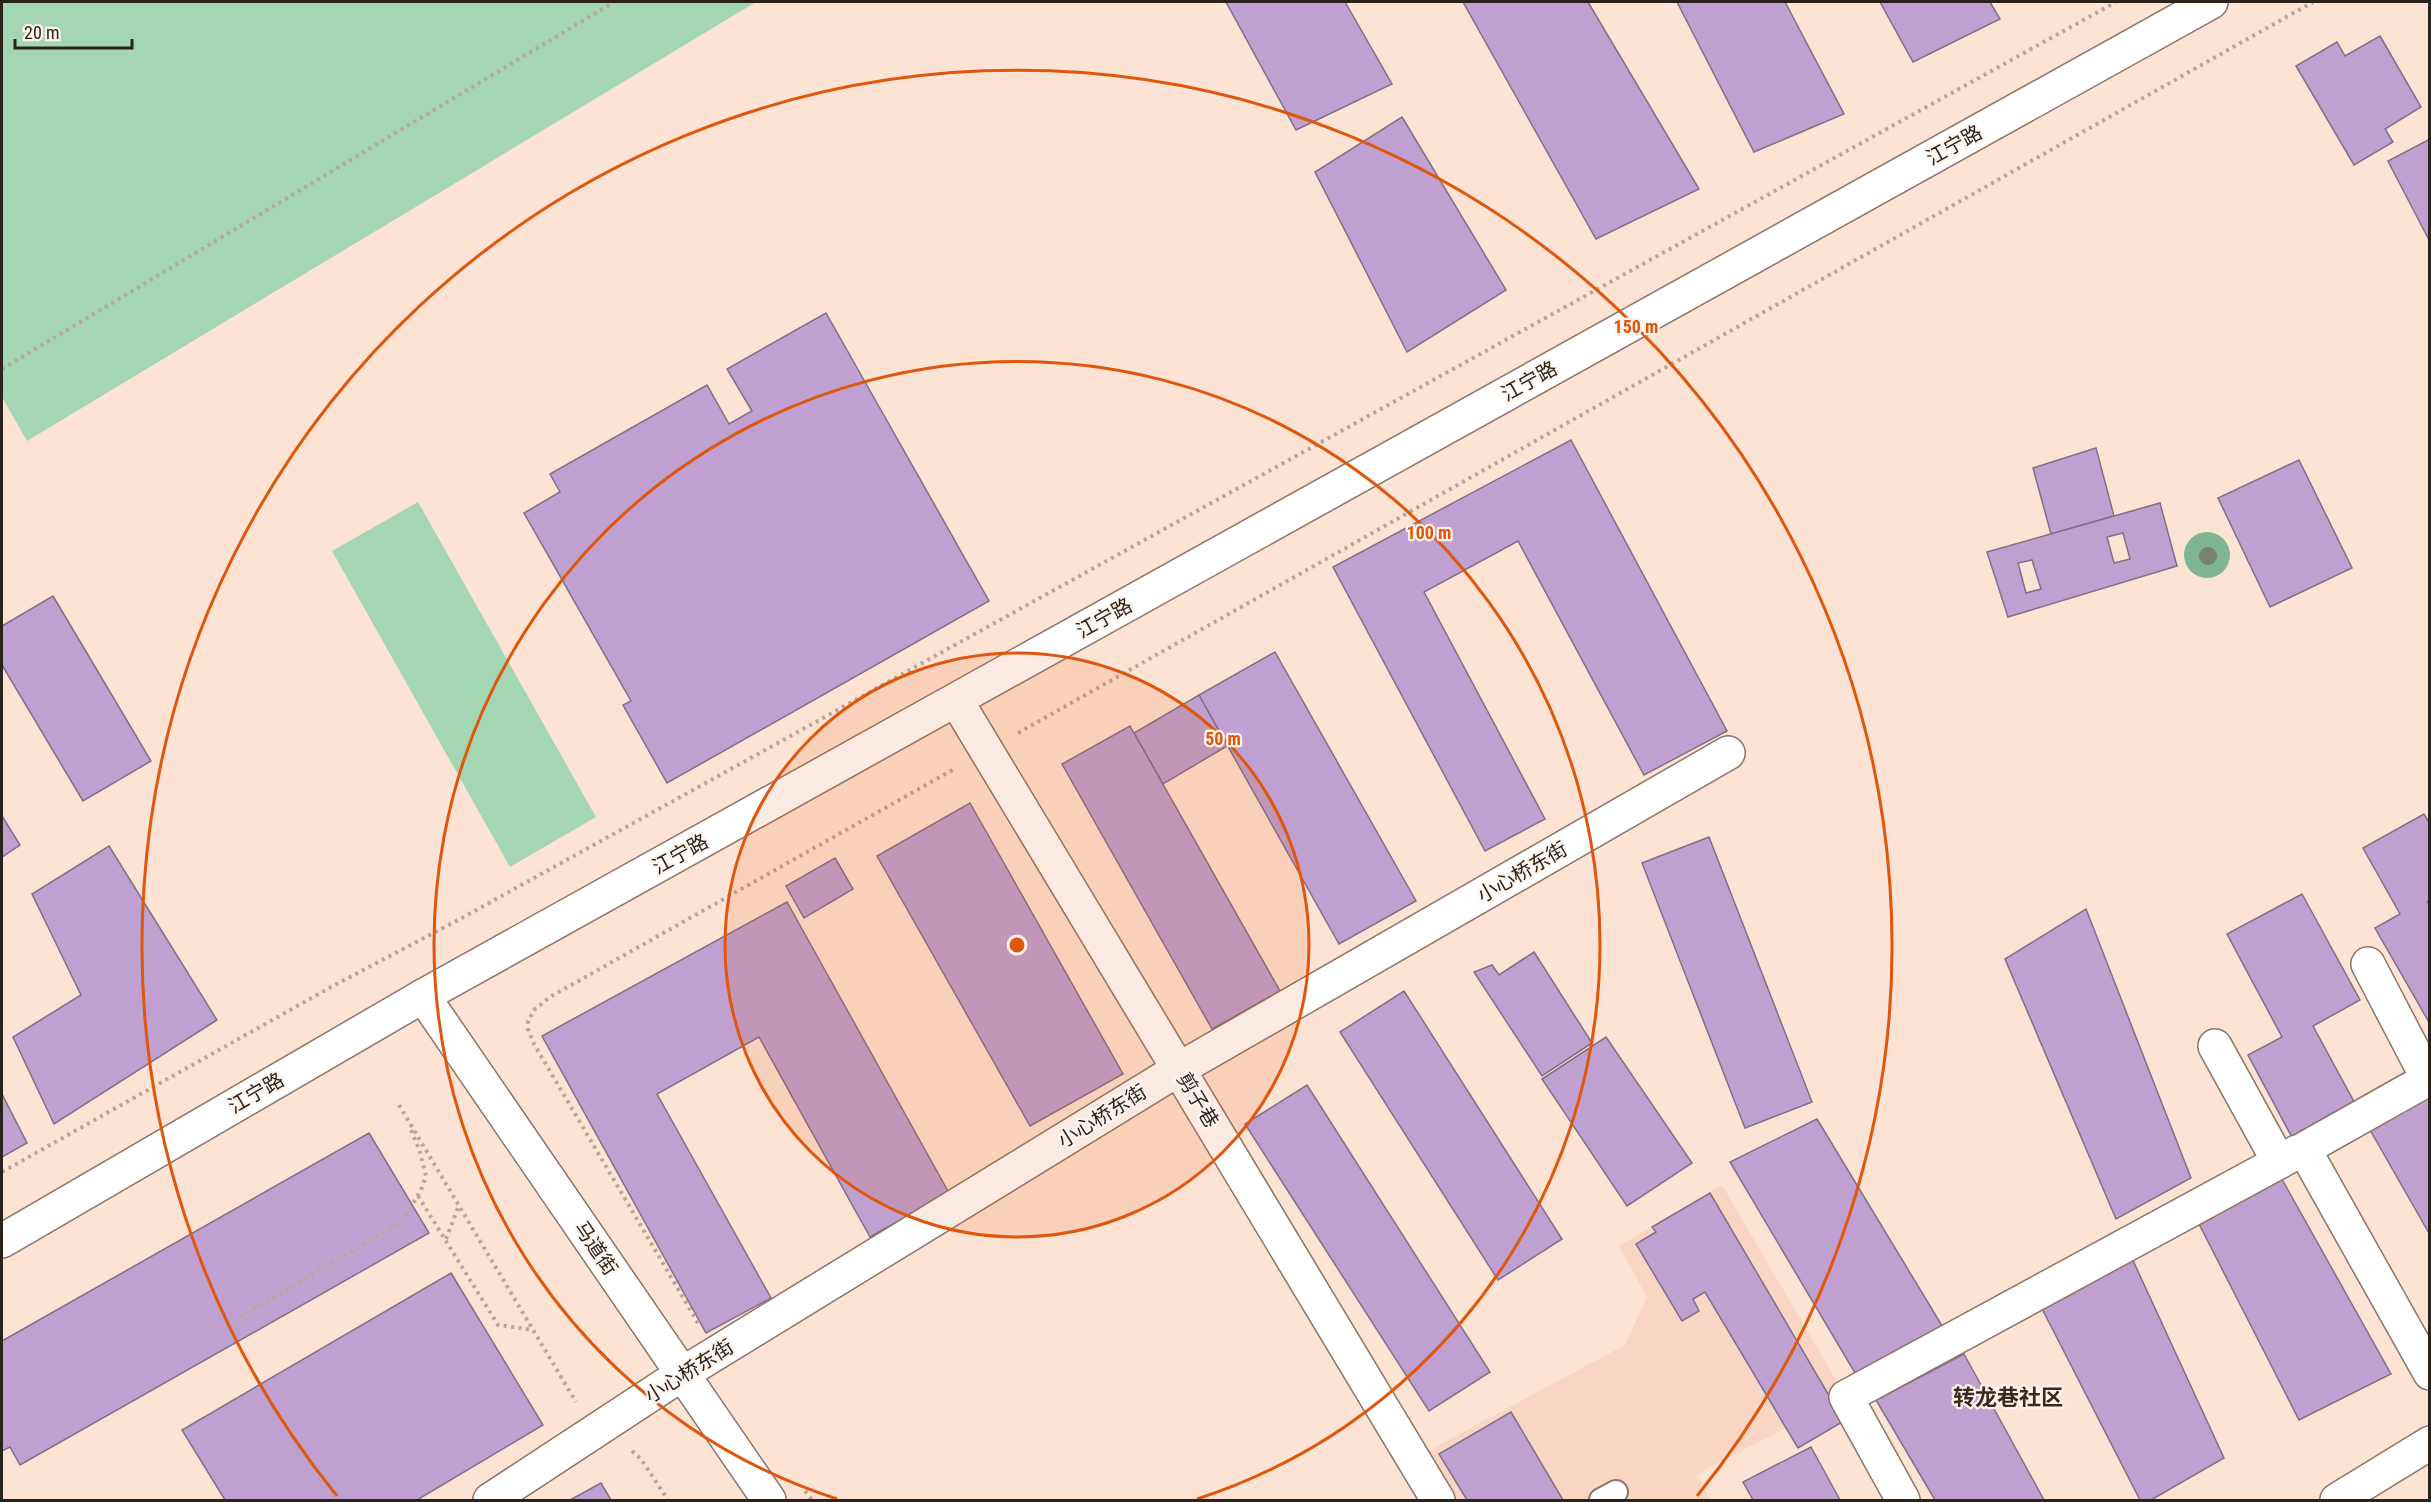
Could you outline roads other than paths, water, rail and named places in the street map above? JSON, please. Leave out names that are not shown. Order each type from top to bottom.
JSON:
[{"type":"street","name":"江宁路","points":[[2,1241],[423,996],[2211,2]]},
{"type":"street","name":"剪子巷","points":[[956,700],[1438,1500]]},
{"type":"street","name":"小心桥东街","points":[[490,1500],[682,1374],[1179,1069],[1728,753]]},
{"type":"street","points":[[1903,1500],[1846,1397],[2429,1078],[2368,964]]},
{"type":"street","name":"马道街","points":[[423,996],[769,1500]]},
{"type":"street","points":[[2215,1046],[2291,1155],[2430,1373]]},
{"type":"street","points":[[2337,1500],[2430,1443]]},
{"type":"district","name":"转龙巷社区","points":[[2008,1397]]}]
